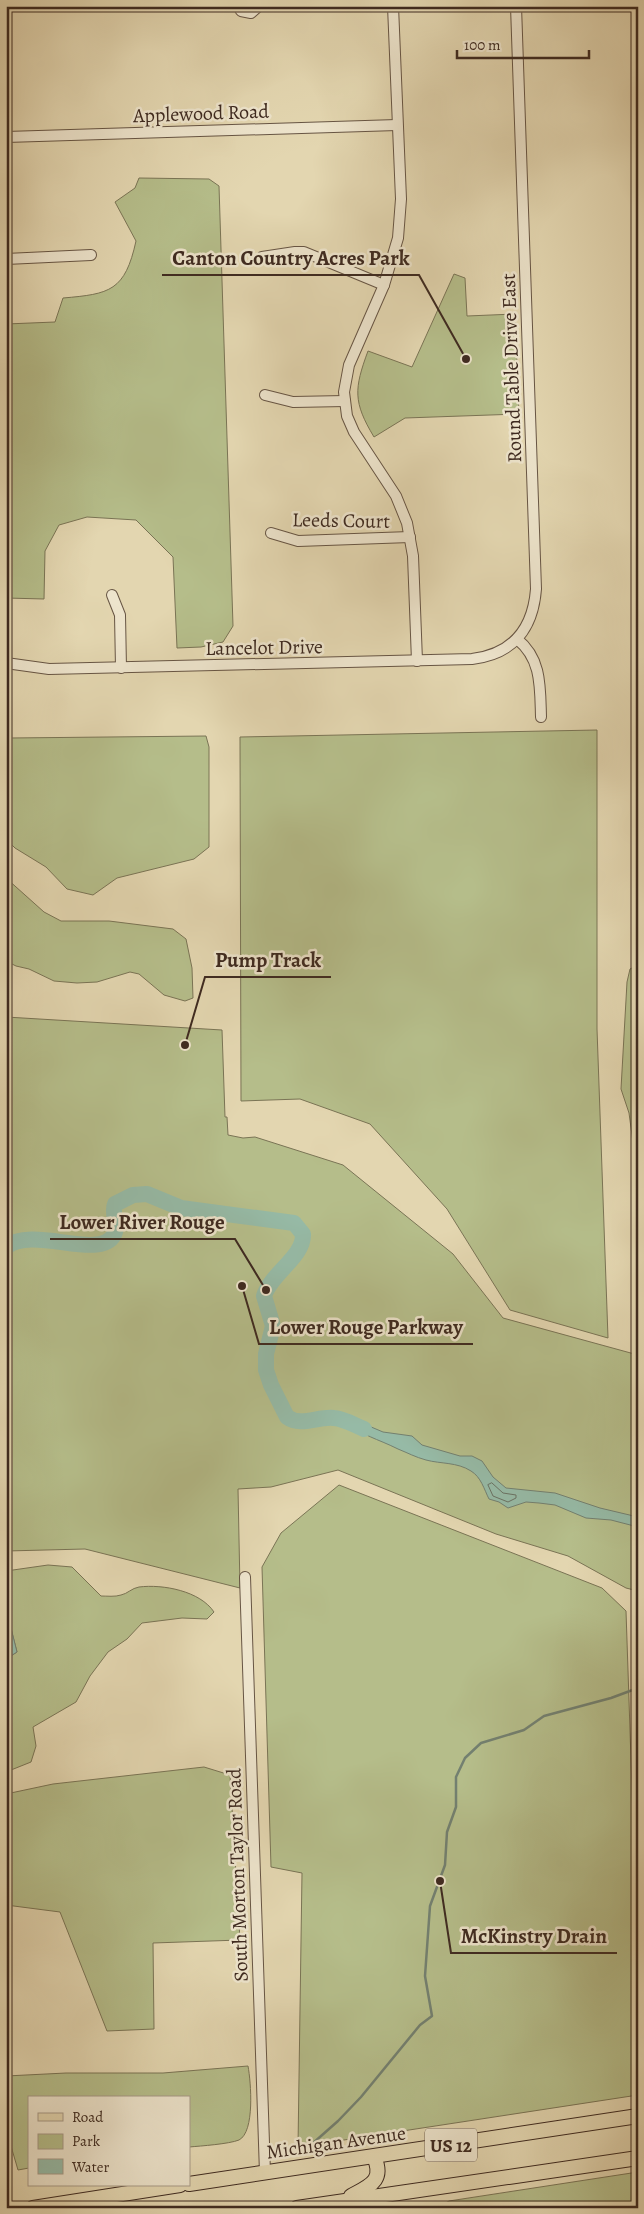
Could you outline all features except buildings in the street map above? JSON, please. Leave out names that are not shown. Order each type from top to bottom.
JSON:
[{"type":"main road","name":"Michigan Avenue","points":[[190,2184],[638,2116]]},
{"type":"main road","points":[[344,2200],[374,2182],[378,2170],[374,2156]]},
{"type":"main road","name":"US 12","points":[[297,2208],[638,2158]]},
{"type":"main road","points":[[33,2208],[174,2186]]},
{"type":"street","points":[[238,6],[241,10],[250,13],[259,6]]},
{"type":"street","points":[[393,6],[400,223],[394,255],[384,285],[349,365],[345,383],[345,401],[354,432],[396,496],[403,511],[413,556],[417,661]]},
{"type":"street","name":"Round Table Drive East","points":[[516,6],[536,589],[532,616],[517,639]]},
{"type":"street","name":"Applewood Road","points":[[6,137],[397,125]]},
{"type":"street","points":[[262,257],[286,252],[304,252],[384,285]]},
{"type":"street","points":[[6,259],[91,256]]},
{"type":"street","points":[[265,394],[293,402],[345,401]]},
{"type":"street","name":"Leeds Court","points":[[271,533],[298,540],[410,537]]},
{"type":"street","points":[[112,595],[120,615],[121,668]]},
{"type":"street","points":[[517,639],[530,652],[537,666],[541,717]]},
{"type":"street","name":"Lancelot Drive","points":[[6,663],[49,669],[483,658],[501,651],[517,639]]},
{"type":"street","name":"South Morton Taylor Road","points":[[245,1577],[265,2173]]},
{"type":"green space","points":[[139,178],[209,179],[219,186],[233,626],[223,642],[201,647],[177,648],[173,557],[136,520],[87,517],[59,525],[45,551],[44,599],[6,598],[6,324],[55,322],[63,298],[104,291],[113,287],[120,280],[132,258],[136,241],[115,202],[135,188]]},
{"type":"green space","points":[[454,274],[465,278],[467,316],[515,314],[519,414],[405,418],[374,437],[362,414],[358,395],[360,376],[368,351],[412,367]]},
{"type":"green space","points":[[597,730],[597,1029],[608,1338],[510,1310],[447,1209],[370,1124],[300,1099],[241,1101],[240,737]]},
{"type":"green space","points":[[206,736],[209,747],[209,847],[194,859],[117,878],[93,895],[67,889],[46,867],[15,848],[6,839],[6,743],[10,738]]},
{"type":"green space","points":[[6,878],[44,912],[61,921],[109,921],[173,929],[186,939],[192,968],[193,998],[185,1001],[164,995],[139,974],[130,972],[97,982],[54,981],[6,961]]},
{"type":"green space","points":[[638,967],[638,1157],[634,1150],[629,1113],[621,1089],[627,982],[630,969]]},
{"type":"green space","points":[[6,1017],[222,1030],[225,1117],[227,1117],[228,1135],[243,1138],[255,1137],[343,1165],[453,1254],[503,1318],[638,1355],[638,1591],[626,1588],[568,1556],[496,1534],[338,1470],[271,1487],[238,1489],[240,1588],[85,1549],[6,1551]]},
{"type":"green space","points":[[339,1485],[602,1588],[626,1611],[638,1969],[638,2095],[298,2147],[302,1873],[271,1867],[262,1567],[281,1533]]},
{"type":"green space","points":[[48,1565],[72,1567],[101,1596],[119,1596],[139,1587],[170,1588],[180,1590],[200,1599],[214,1612],[207,1619],[182,1618],[142,1623],[127,1639],[108,1652],[90,1676],[76,1702],[33,1727],[36,1746],[31,1762],[6,1772],[6,1659],[17,1652],[11,1629],[6,1629],[6,1571]]},
{"type":"green space","points":[[204,1767],[230,1775],[240,1940],[153,1943],[154,2029],[107,2031],[60,1912],[6,1905],[6,1794],[53,1784]]},
{"type":"green space","points":[[248,2066],[251,2106],[248,2127],[244,2135],[239,2140],[222,2144],[190,2147],[190,2096],[28,2096],[28,2168],[18,2170],[6,2129],[6,2076],[66,2073],[163,2073]]},
{"type":"green space","points":[[638,2172],[638,2208],[437,2208],[449,2201]]},
{"type":"water","points":[[344,1420],[357,1421],[383,1432],[412,1436],[422,1445],[460,1456],[472,1456],[482,1461],[493,1477],[506,1488],[555,1493],[600,1508],[638,1517],[638,1527],[611,1520],[586,1518],[555,1505],[526,1502],[508,1508],[499,1502],[489,1499],[477,1476],[466,1468],[415,1456],[364,1434]]},
{"type":"water","points":[[11,1628],[17,1652],[6,1659],[6,1629]]},
{"type":"waterway","points":[[6,1247],[18,1241],[32,1240],[95,1245],[106,1242],[114,1235],[115,1231],[115,1204],[133,1195],[147,1194],[181,1208],[294,1223],[303,1234],[302,1242],[293,1258],[273,1280],[264,1296],[273,1326],[266,1354],[266,1370],[271,1385],[287,1417],[292,1420],[304,1421],[334,1418],[364,1429]]},
{"type":"waterway","points":[[312,2144],[361,2097],[420,2025],[432,2016],[425,1976],[430,1906],[445,1865],[447,1832],[456,1807],[456,1777],[465,1758],[481,1743],[524,1730],[544,1716],[611,1698],[638,1688]]},
{"type":"place","name":"Canton Country Acres Park","points":[[466,359]]},
{"type":"place","name":"Pump Track","points":[[185,1045]]},
{"type":"place","name":"Lower Rouge Parkway","points":[[242,1286]]},
{"type":"place","name":"Lower River Rouge","points":[[266,1290]]},
{"type":"place","name":"McKinstry Drain","points":[[440,1881]]}]
